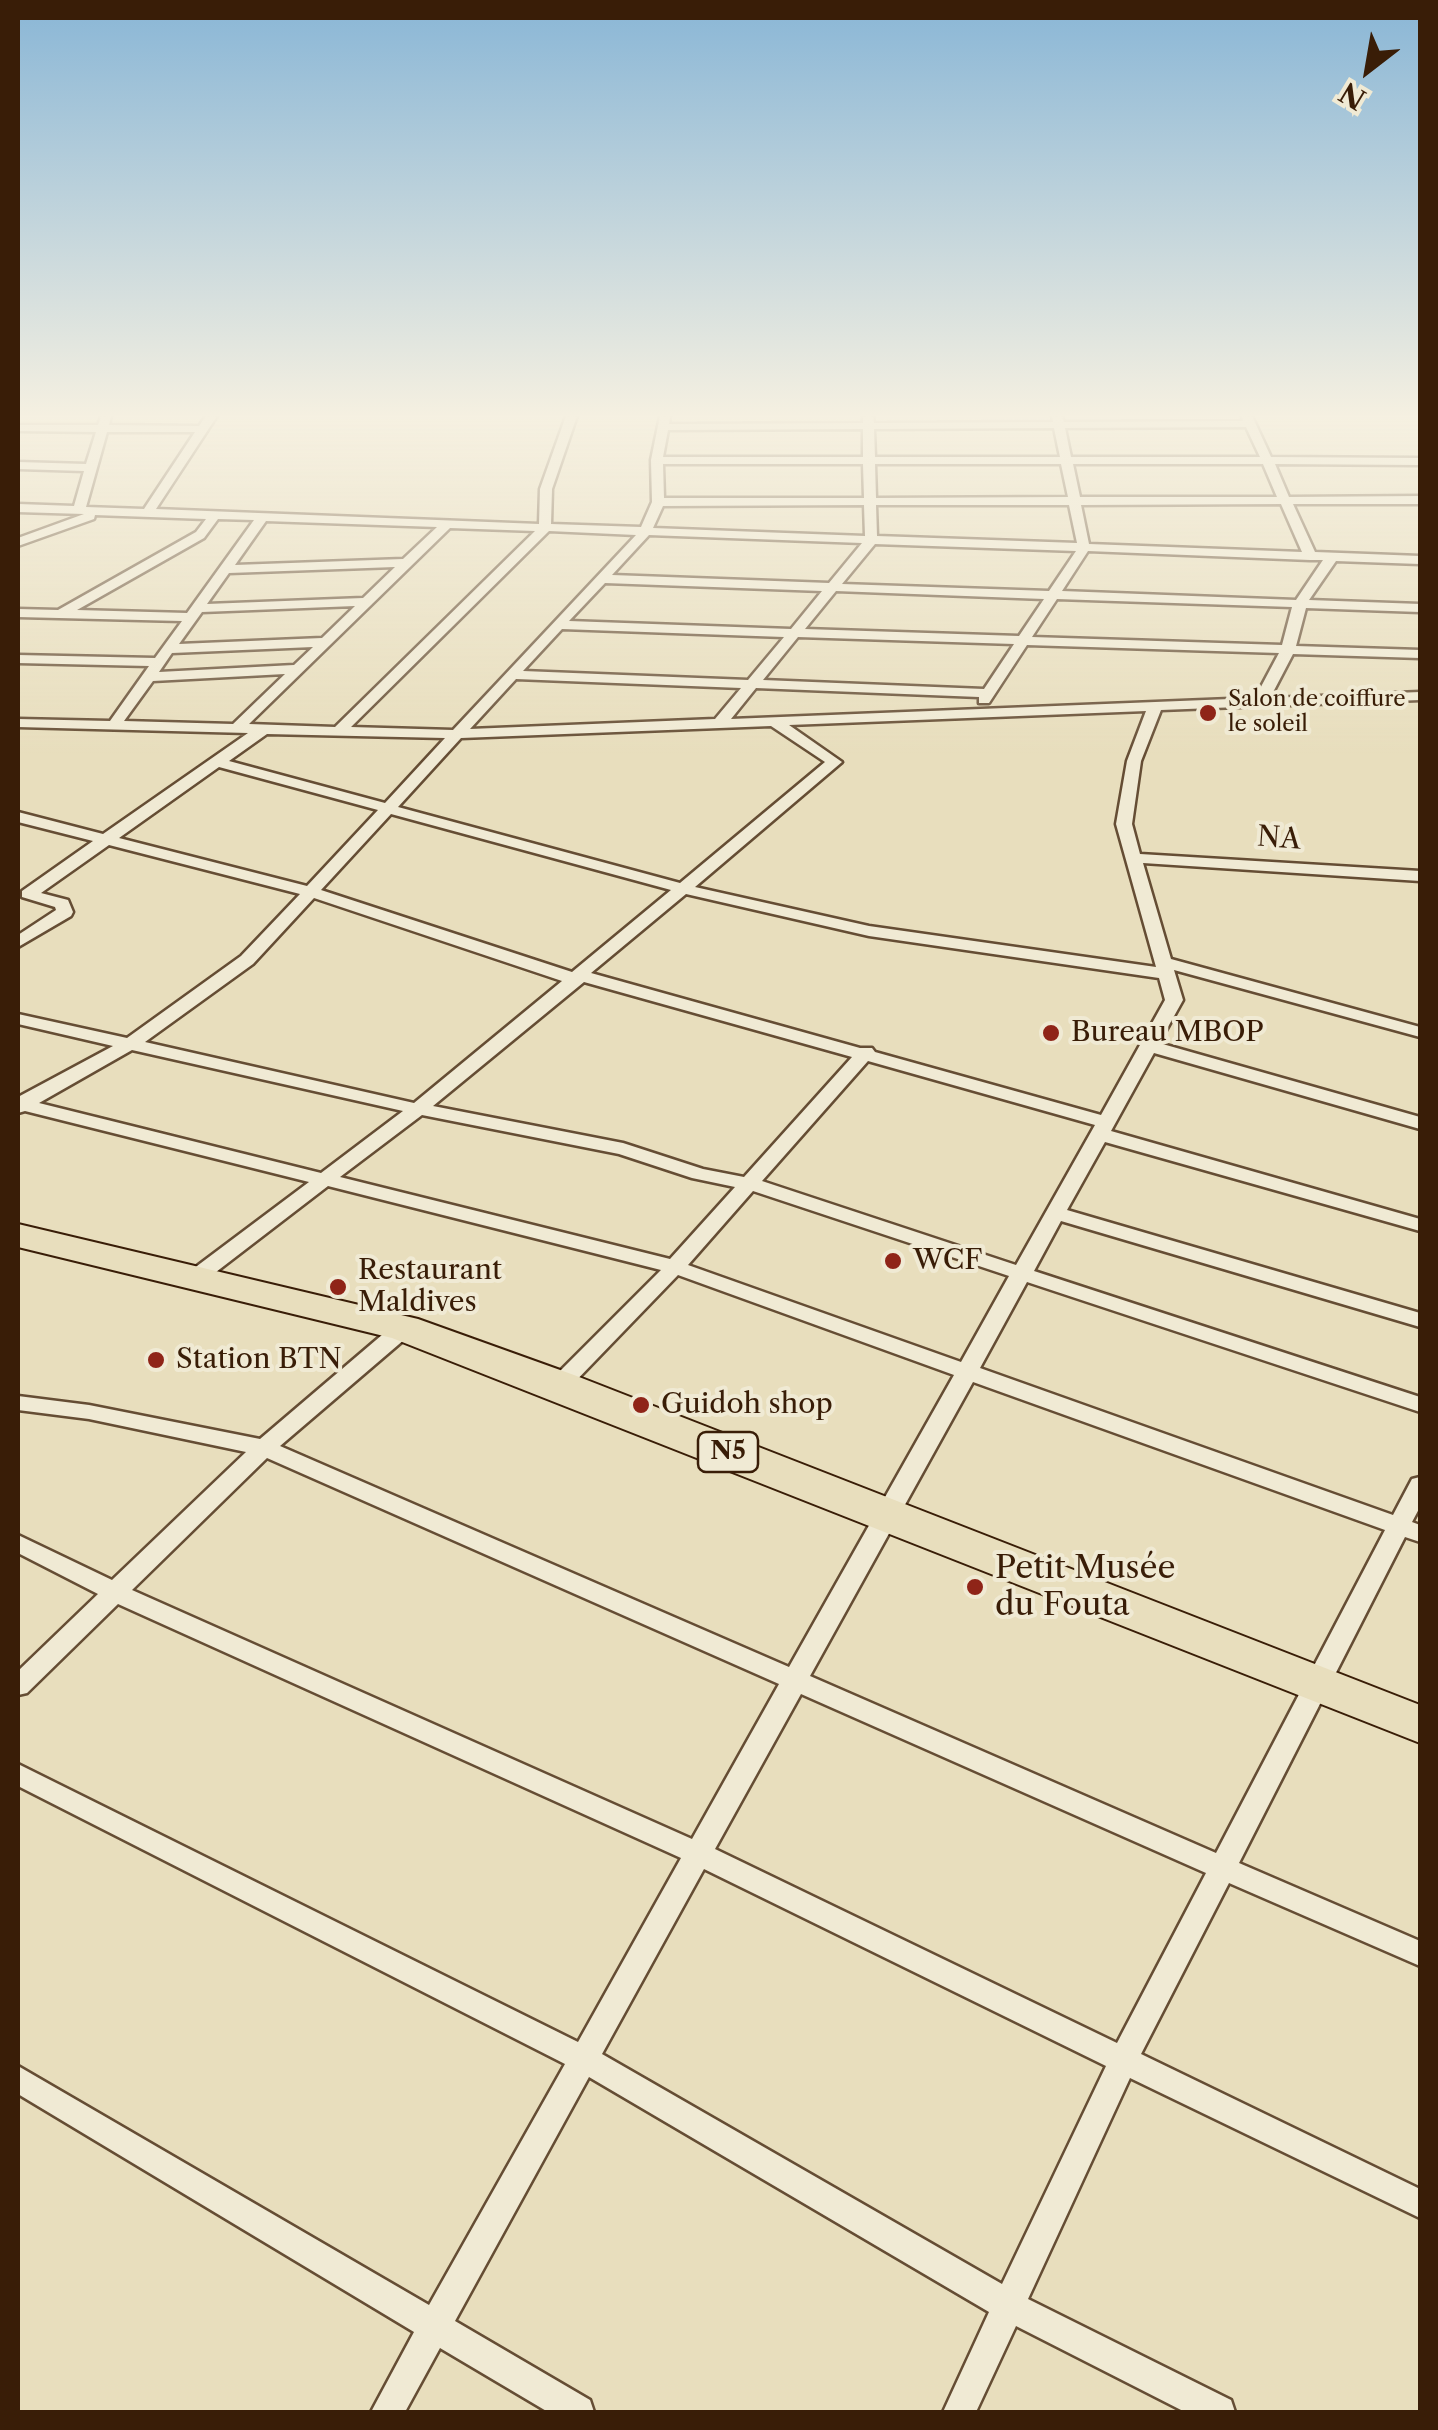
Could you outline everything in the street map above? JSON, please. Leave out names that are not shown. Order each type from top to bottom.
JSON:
[{"type":"highway","name":"N5","points":[[18,1236],[404,1328],[1420,1725]]},
{"type":"street","points":[[18,542],[53,529]]},
{"type":"street","points":[[59,615],[204,529]]},
{"type":"street","points":[[114,726],[254,529]]},
{"type":"street","points":[[236,728],[441,529]]},
{"type":"street","points":[[339,731],[544,529]]},
{"type":"street","points":[[580,529],[1420,560]]},
{"type":"street","points":[[720,723],[872,540],[871,529]]},
{"type":"street","points":[[976,713],[1084,548],[1080,529]]},
{"type":"street","points":[[1298,529],[1310,556]]},
{"type":"street","points":[[19,1105],[132,1042],[247,960],[645,532]]},
{"type":"street","points":[[1262,699],[1288,650],[1300,604],[1332,557]]},
{"type":"street","points":[[226,569],[407,562]]},
{"type":"street","points":[[601,579],[1420,608]]},
{"type":"street","points":[[18,613],[195,612],[366,602]]},
{"type":"street","points":[[558,625],[1420,654]]},
{"type":"street","points":[[18,658],[164,656],[324,642]]},
{"type":"street","points":[[148,678],[297,669]]},
{"type":"street","points":[[510,674],[989,693]]},
{"type":"street","points":[[18,723],[454,734],[1262,699],[1420,696]]},
{"type":"street","points":[[387,2412],[1026,1272],[1174,1000],[1124,824],[1134,761],[1156,705]]},
{"type":"street","points":[[196,1277],[418,1110],[835,762],[774,721]]},
{"type":"street","points":[[18,736],[42,724]]},
{"type":"street","points":[[23,892],[106,840],[264,729]]},
{"type":"street","points":[[217,762],[684,890],[868,931],[1165,968],[1420,1032]]},
{"type":"street","points":[[18,817],[309,891],[579,978],[866,1052],[1420,1226]]},
{"type":"street","name":"NA","points":[[1134,858],[1420,876]]},
{"type":"street","points":[[22,937],[65,912],[62,904],[23,892]]},
{"type":"street","points":[[18,1019],[418,1110],[622,1149],[699,1174],[750,1184],[1420,1405]]},
{"type":"street","points":[[1149,1046],[1420,1123]]},
{"type":"street","points":[[558,1385],[675,1267],[866,1052]]},
{"type":"street","points":[[19,1105],[675,1267],[1410,1530]]},
{"type":"street","points":[[1056,1213],[1420,1320]]},
{"type":"street","points":[[18,1686],[264,1448],[404,1328]]},
{"type":"street","points":[[18,1403],[90,1412],[264,1448],[1420,1954]]},
{"type":"street","points":[[959,2412],[1123,2061],[1320,1686],[1410,1530],[1420,1484]]},
{"type":"street","points":[[18,1543],[117,1593],[698,1854],[1420,2204]]},
{"type":"street","points":[[18,1774],[584,2059],[1008,2305],[1219,2412]]},
{"type":"street","points":[[18,2079],[578,2412]]},
{"type":"place","name":"Salon de coiffure le soleil","points":[[1208,713]]},
{"type":"place","name":"Bureau MBOP","points":[[1051,1033]]},
{"type":"place","name":"WCF","points":[[893,1261]]},
{"type":"place","name":"Restaurant Maldives","points":[[338,1287]]},
{"type":"place","name":"Station BTN","points":[[156,1360]]},
{"type":"place","name":"Guidoh shop","points":[[641,1405]]},
{"type":"place","name":"Petit Musée du Fouta","points":[[975,1587]]}]
